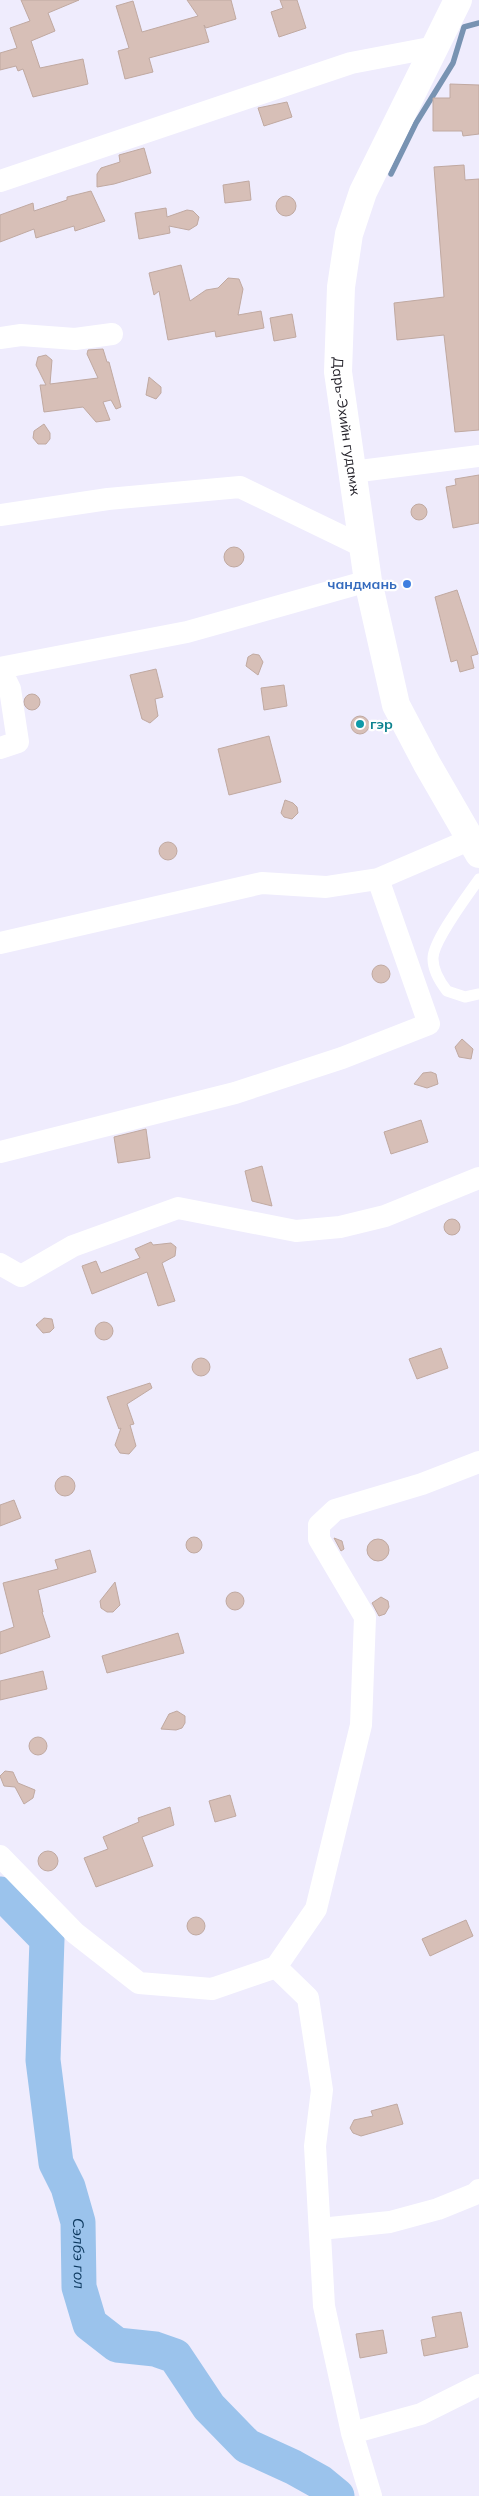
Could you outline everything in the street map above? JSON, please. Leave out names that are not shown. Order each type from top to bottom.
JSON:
[{"type":"main road","name":"Дарь-Эхийн гудамж","points":[[458,0],[363,192],[349,234],[341,287],[338,372],[368,581],[396,705],[474,847]]},
{"type":"street","points":[[0,181],[351,63],[435,46]]},
{"type":"street","points":[[0,338],[21,335],[75,339],[112,334]]},
{"type":"street","points":[[352,472],[479,456]]},
{"type":"street","points":[[0,515],[108,499],[240,487],[362,546]]},
{"type":"street","points":[[0,748],[18,742],[10,689],[0,668],[187,632],[368,581]]},
{"type":"street","points":[[0,943],[262,883],[326,888],[378,880],[474,847]]},
{"type":"street","points":[[0,1152],[235,1093],[342,1058],[429,1024],[378,880]]},
{"type":"street","points":[[0,1264],[21,1276],[72,1246],[178,1208],[296,1231],[340,1228],[385,1216],[479,1178]]},
{"type":"street","points":[[0,1856],[75,1933],[139,1983],[212,1988],[276,1967],[316,1909],[361,1725],[365,1617],[319,1539],[319,1526],[335,1510],[422,1484],[479,1462]]},
{"type":"street","points":[[276,1967],[308,1998],[322,2090],[315,2146],[324,2306],[352,2433],[371,2496]]},
{"type":"street","points":[[320,2229],[390,2222],[438,2209],[475,2194],[479,2190]]},
{"type":"street","points":[[352,2433],[421,2414],[479,2386]]},
{"type":"lane","points":[[479,879],[455,912],[432,957],[434,969],[447,991],[465,997],[479,994]]},
{"type":"building","points":[[21,0],[79,0],[48,13],[55,31],[31,41],[40,68],[83,59],[88,84],[33,97],[23,69],[18,71],[16,66],[0,70],[0,53],[17,48],[10,28],[30,21]]},
{"type":"building","points":[[187,0],[231,0],[236,19],[206,28],[204,25],[209,42],[149,58],[153,72],[125,79],[118,51],[129,48],[116,6],[133,1],[142,32],[198,16]]},
{"type":"building","points":[[280,0],[297,0],[306,28],[279,37],[271,12],[283,8]]},
{"type":"building","points":[[450,84],[479,85],[479,134],[463,136],[462,131],[433,131],[433,98],[450,98]]},
{"type":"building","points":[[287,102],[292,117],[264,126],[258,108]]},
{"type":"building","points":[[144,148],[151,173],[97,187],[97,174],[101,168],[120,162],[119,155]]},
{"type":"building","points":[[464,165],[465,180],[479,179],[479,430],[455,432],[444,335],[397,340],[394,303],[444,297],[434,167]]},
{"type":"building","points":[[249,181],[251,200],[225,203],[223,185]]},
{"type":"building","points":[[91,191],[105,221],[75,231],[74,226],[36,238],[34,229],[0,242],[0,215],[33,203],[34,211],[67,200],[67,197]]},
{"type":"building","points":[[286,196],[293,199],[296,206],[293,213],[286,216],[279,213],[276,206],[279,199]]},
{"type":"building","points":[[166,208],[167,217],[187,210],[193,211],[199,217],[197,225],[189,230],[169,226],[170,233],[139,239],[135,213]]},
{"type":"building","points":[[181,265],[190,301],[206,290],[218,288],[228,278],[239,279],[243,289],[238,315],[261,311],[264,328],[216,337],[215,331],[168,340],[159,291],[154,295],[149,273]]},
{"type":"building","points":[[292,314],[296,337],[274,341],[270,318]]},
{"type":"building","points":[[103,349],[107,362],[109,362],[121,407],[116,409],[111,400],[103,402],[110,420],[96,422],[83,407],[44,412],[40,385],[46,385],[36,365],[38,357],[46,355],[52,360],[50,384],[98,378],[87,354],[88,350]]},
{"type":"building","points":[[149,377],[161,387],[161,393],[156,399],[146,395]]},
{"type":"building","points":[[44,424],[50,433],[50,439],[46,444],[38,444],[33,438],[34,431]]},
{"type":"building","points":[[479,475],[479,523],[453,528],[446,487],[456,485],[455,479]]},
{"type":"building","points":[[416,504],[422,504],[427,509],[425,518],[416,520],[411,515],[411,509]]},
{"type":"building","points":[[234,547],[241,550],[244,557],[241,564],[234,567],[227,564],[224,557],[227,550]]},
{"type":"building","points":[[457,590],[478,654],[471,656],[474,668],[460,672],[457,660],[451,662],[435,597]]},
{"type":"building","points":[[253,654],[259,655],[263,662],[258,675],[246,666],[248,657]]},
{"type":"building","points":[[156,669],[163,697],[155,699],[158,716],[150,723],[142,719],[130,675]]},
{"type":"building","points":[[284,685],[287,706],[264,710],[261,688]]},
{"type":"building","points":[[32,694],[38,696],[40,702],[38,708],[32,710],[26,708],[24,702],[26,696]]},
{"type":"building","name":"гэр","points":[[356,716],[364,716],[369,721],[367,732],[356,734],[351,729],[351,721]]},
{"type":"building","points":[[269,736],[281,782],[229,795],[218,749]]},
{"type":"building","points":[[285,800],[297,807],[298,813],[292,819],[284,817],[281,813]]},
{"type":"building","points":[[168,842],[174,845],[177,851],[174,857],[168,860],[162,857],[159,851],[162,845]]},
{"type":"building","points":[[377,965],[385,965],[390,970],[388,981],[377,983],[372,978],[372,970]]},
{"type":"building","points":[[462,1039],[473,1049],[471,1059],[459,1057],[455,1047]]},
{"type":"building","points":[[431,1072],[436,1074],[438,1084],[427,1088],[414,1084],[423,1073]]},
{"type":"building","points":[[421,1120],[428,1142],[391,1154],[384,1132]]},
{"type":"building","points":[[146,1129],[150,1158],[118,1163],[114,1137]]},
{"type":"building","points":[[262,1166],[272,1206],[252,1201],[245,1171]]},
{"type":"building","points":[[452,1219],[458,1221],[460,1227],[458,1233],[452,1235],[446,1233],[444,1227],[446,1221]]},
{"type":"building","points":[[151,1242],[153,1245],[171,1243],[176,1247],[175,1256],[162,1263],[175,1301],[158,1306],[147,1272],[92,1294],[82,1266],[96,1261],[101,1273],[140,1258],[135,1249]]},
{"type":"building","points":[[44,1318],[52,1319],[54,1328],[50,1332],[43,1333],[36,1325]]},
{"type":"building","points":[[100,1322],[108,1322],[113,1327],[111,1338],[100,1340],[95,1335],[95,1327]]},
{"type":"building","points":[[441,1348],[448,1368],[417,1379],[409,1359]]},
{"type":"building","points":[[197,1358],[205,1358],[210,1363],[208,1374],[197,1376],[192,1371],[192,1363]]},
{"type":"building","points":[[150,1383],[152,1388],[127,1404],[134,1424],[130,1425],[136,1446],[129,1454],[120,1453],[115,1445],[121,1428],[119,1429],[107,1397]]},
{"type":"building","points":[[61,1476],[69,1476],[75,1482],[75,1490],[69,1496],[61,1496],[55,1490],[55,1482]]},
{"type":"building","points":[[14,1500],[21,1518],[0,1526],[0,1505]]},
{"type":"building","points":[[191,1537],[197,1537],[202,1542],[200,1551],[191,1553],[186,1548],[186,1542]]},
{"type":"building","points":[[334,1538],[342,1541],[344,1549],[341,1551]]},
{"type":"building","points":[[378,1539],[386,1542],[389,1550],[386,1558],[378,1561],[370,1558],[367,1550],[370,1542]]},
{"type":"building","points":[[90,1550],[96,1572],[38,1590],[42,1612],[50,1637],[0,1654],[0,1632],[14,1627],[3,1583],[58,1569],[55,1560]]},
{"type":"building","points":[[115,1582],[120,1605],[113,1612],[107,1612],[101,1608],[100,1601]]},
{"type":"building","points":[[231,1592],[239,1592],[244,1597],[242,1608],[231,1610],[226,1605],[226,1597]]},
{"type":"building","points":[[381,1597],[388,1601],[389,1607],[385,1614],[379,1616],[372,1603]]},
{"type":"building","points":[[178,1633],[184,1653],[107,1673],[102,1656]]},
{"type":"building","points":[[43,1671],[47,1689],[0,1700],[0,1681]]},
{"type":"building","points":[[177,1711],[185,1716],[185,1723],[182,1728],[176,1730],[161,1729],[169,1714]]},
{"type":"building","points":[[38,1737],[44,1740],[47,1746],[44,1752],[38,1755],[32,1752],[29,1746],[32,1740]]},
{"type":"building","points":[[5,1771],[13,1772],[18,1783],[35,1790],[33,1798],[24,1804],[15,1787],[4,1786],[0,1776]]},
{"type":"building","points":[[230,1795],[236,1816],[215,1822],[209,1801]]},
{"type":"building","points":[[170,1807],[174,1825],[142,1837],[153,1866],[96,1887],[84,1858],[108,1849],[103,1837],[139,1822],[138,1818]]},
{"type":"building","points":[[44,1851],[52,1851],[58,1857],[58,1865],[52,1871],[44,1871],[38,1865],[38,1857]]},
{"type":"building","points":[[196,1917],[202,1920],[205,1926],[202,1932],[196,1935],[190,1932],[187,1926],[190,1920]]},
{"type":"building","points":[[466,1920],[473,1936],[430,1956],[422,1939]]},
{"type":"building","points":[[397,2104],[403,2124],[361,2136],[353,2133],[350,2128],[354,2120],[373,2116],[371,2111]]},
{"type":"building","points":[[461,2312],[468,2347],[424,2356],[421,2340],[436,2337],[432,2317]]},
{"type":"building","points":[[383,2330],[387,2353],[360,2358],[356,2334]]},
{"type":"waterway","points":[[391,174],[416,123],[453,63],[464,27],[479,23]]},
{"type":"waterway","name":"Сэлбэ гол","points":[[0,1894],[6,1897],[47,1939],[43,2060],[56,2163],[68,2187],[78,2222],[79,2287],[90,2324],[117,2345],[155,2349],[175,2356],[209,2407],[247,2446],[293,2467],[320,2482],[337,2496]]},
{"type":"place","name":"чандмань","points":[[407,584]]},
{"type":"place","name":"гэр","points":[[360,724]]}]
